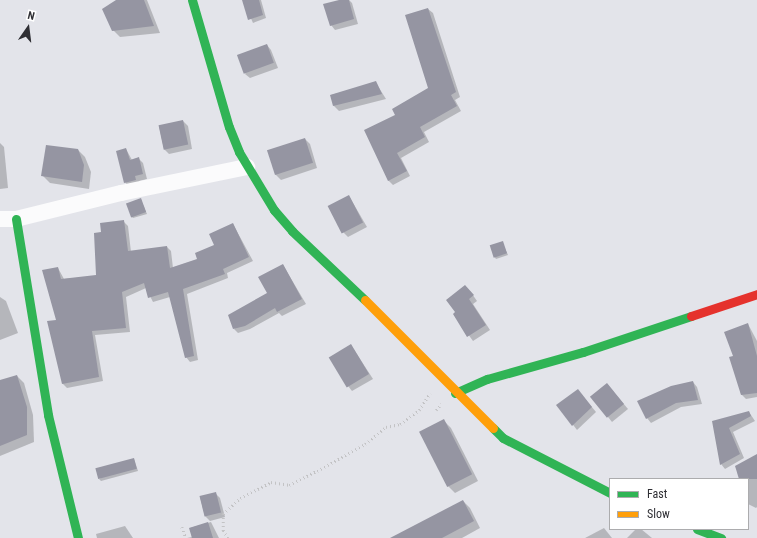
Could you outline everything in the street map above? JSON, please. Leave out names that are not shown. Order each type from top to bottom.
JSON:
[{"type":"street","points":[[192,0],[229,127],[246,167],[274,210],[292,231],[392,326],[445,383],[503,438],[609,491]]},
{"type":"street","points":[[76,537],[48,415],[8,219],[121,193],[246,167]]},
{"type":"street","points":[[455,393],[487,379],[583,352],[757,294]]},
{"type":"street","points":[[700,530],[721,538]]},
{"type":"path","points":[[228,538],[223,531],[223,514],[240,498],[271,482],[288,485],[365,444],[386,427],[400,424],[419,410],[428,395],[445,383]]},
{"type":"path","points":[[182,526],[186,538]]},
{"type":"building","points":[[116,0],[144,0],[154,26],[112,31],[102,9]]},
{"type":"building","points":[[242,0],[259,0],[263,15],[248,20]]},
{"type":"building","points":[[339,0],[349,0],[354,19],[330,26],[323,4]]},
{"type":"building","points":[[428,8],[456,92],[451,95],[457,106],[420,127],[425,137],[397,153],[407,171],[388,181],[364,130],[395,115],[392,109],[428,88],[405,15]]},
{"type":"building","points":[[267,44],[274,63],[244,74],[237,55]]},
{"type":"building","points":[[376,81],[382,94],[333,106],[330,95]]},
{"type":"building","points":[[183,120],[188,144],[164,150],[159,125]]},
{"type":"building","points":[[305,138],[313,163],[275,175],[267,150]]},
{"type":"building","points":[[46,145],[78,149],[84,165],[82,182],[41,176]]},
{"type":"building","points":[[126,148],[130,160],[139,157],[143,174],[135,176],[136,180],[124,183],[116,151]]},
{"type":"building","points":[[349,195],[363,223],[342,234],[328,206]]},
{"type":"building","points":[[141,198],[146,212],[131,218],[126,203]]},
{"type":"building","points":[[124,220],[128,251],[167,246],[170,268],[197,259],[195,253],[214,245],[209,234],[233,223],[249,257],[223,269],[225,274],[183,289],[194,356],[185,358],[168,292],[148,298],[144,283],[122,292],[126,328],[92,331],[99,377],[62,384],[47,321],[56,320],[42,270],[58,267],[61,279],[96,275],[94,233],[101,232],[100,223]]},
{"type":"building","points":[[503,241],[507,253],[494,258],[490,245]]},
{"type":"building","points":[[283,264],[302,299],[277,312],[275,308],[245,326],[233,329],[228,315],[267,293],[258,277]]},
{"type":"building","points":[[465,285],[474,295],[469,299],[486,325],[467,337],[453,314],[455,312],[446,300]]},
{"type":"building","points":[[748,323],[757,356],[757,393],[741,395],[729,357],[733,356],[724,332]]},
{"type":"building","points":[[351,344],[369,374],[347,387],[329,357]]},
{"type":"building","points":[[17,375],[27,407],[27,435],[0,446],[0,380]]},
{"type":"building","points":[[693,381],[698,400],[676,403],[646,419],[637,401],[671,386]]},
{"type":"building","points":[[607,383],[624,404],[607,418],[590,397]]},
{"type":"building","points":[[578,389],[592,407],[572,426],[556,405]]},
{"type":"building","points":[[749,411],[751,416],[729,428],[740,454],[720,465],[712,421]]},
{"type":"building","points":[[444,419],[472,474],[447,487],[419,432]]},
{"type":"building","points":[[757,454],[757,479],[739,478],[735,466]]},
{"type":"building","points":[[134,458],[137,469],[98,479],[95,468]]},
{"type":"building","points":[[216,492],[221,512],[205,516],[200,496]]},
{"type":"building","points":[[463,500],[474,521],[442,538],[390,538]]},
{"type":"building","points":[[208,522],[213,538],[192,538],[189,528]]},
{"type":"traffic: fast","points":[[192,0],[229,127],[239,152],[274,210],[292,231],[365,300]]},
{"type":"traffic: fast","points":[[16,219],[48,415],[78,538]]},
{"type":"traffic: fast","points":[[455,393],[487,379],[583,352],[691,316]]},
{"type":"traffic: fast","points":[[493,428],[503,438],[609,492]]},
{"type":"traffic: fast","points":[[700,530],[721,538]]},
{"type":"traffic: slow","points":[[365,300],[493,428]]},
{"type":"traffic: jam","points":[[691,316],[757,294]]}]
